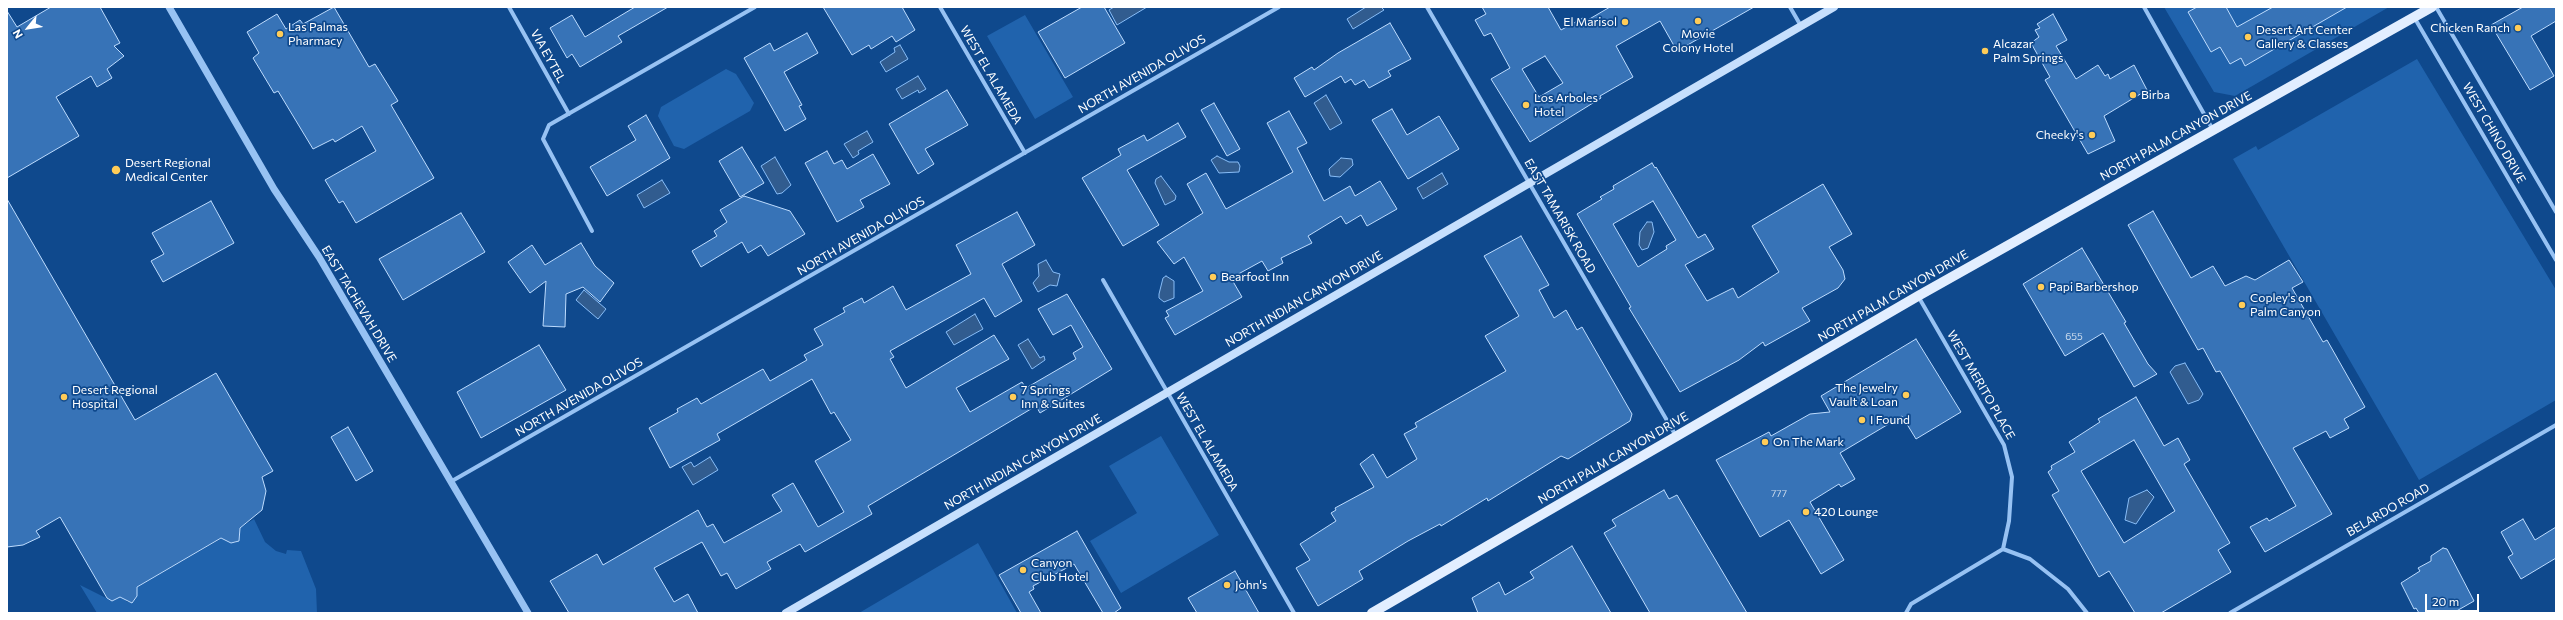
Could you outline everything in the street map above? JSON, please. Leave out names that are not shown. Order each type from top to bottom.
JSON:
[{"type":"main road","name":"NORTH INDIAN CANYON DRIVE","points":[[786,613],[1834,7]]},
{"type":"main road","name":"NORTH PALM CANYON DRIVE","points":[[1372,613],[1918,296],[2432,7]]},
{"type":"street","name":"EAST TACHEVAH DRIVE","points":[[169,7],[274,189],[319,257],[452,481],[528,613]]},
{"type":"street","name":"VIA EYTEL","points":[[509,7],[569,114]]},
{"type":"street","points":[[592,231],[543,139],[549,125],[755,7]]},
{"type":"street","name":"WEST EL ALAMEDA","points":[[940,7],[1025,153]]},
{"type":"street","name":"NORTH AVENIDA OLIVOS","points":[[452,481],[1278,7]]},
{"type":"street","name":"EAST TAMARISK ROAD","points":[[1427,7],[1676,436]]},
{"type":"street","points":[[1790,7],[1801,26]]},
{"type":"street","points":[[2144,7],[2214,130]]},
{"type":"street","name":"WEST CHINO DRIVE","points":[[2436,7],[2556,212]]},
{"type":"street","name":"WEST CHINO DRIVE","points":[[2414,16],[2556,260]]},
{"type":"street","name":"WEST EL ALAMEDA","points":[[1103,280],[1294,613]]},
{"type":"street","name":"WEST MERITO PLACE","points":[[1918,296],[2004,445],[2012,477],[2009,521],[2004,549]]},
{"type":"street","name":"BELARDO ROAD","points":[[2230,613],[2556,425]]},
{"type":"street","points":[[1906,613],[1911,604],[2004,549],[2030,559],[2068,589],[2087,613]]},
{"type":"shaded area","points":[[1114,7],[1147,7],[1117,25],[1109,10]]},
{"type":"shaded area","points":[[1366,7],[1381,7],[1384,10],[1353,29],[1347,19]]},
{"type":"shaded area","points":[[2164,7],[2389,7],[2235,96],[2214,92]]},
{"type":"shaded area","points":[[1025,15],[1073,97],[1035,119],[987,36]]},
{"type":"shaded area","points":[[900,45],[908,59],[886,72],[880,62],[895,52],[894,48]]},
{"type":"shaded area","points":[[2417,59],[2556,290],[2556,400],[2419,480],[2233,159],[2256,146],[2258,150]]},
{"type":"shaded area","points":[[726,69],[736,74],[754,103],[750,111],[684,149],[674,146],[658,116],[661,107]]},
{"type":"shaded area","points":[[918,76],[926,89],[919,93],[918,90],[902,99],[896,89]]},
{"type":"shaded area","points":[[1326,95],[1342,123],[1330,130],[1314,103]]},
{"type":"shaded area","points":[[867,131],[873,142],[858,151],[859,154],[853,158],[844,144]]},
{"type":"shaded area","points":[[1217,156],[1229,162],[1238,162],[1240,166],[1239,172],[1219,173],[1211,160]]},
{"type":"shaded area","points":[[775,157],[791,185],[782,193],[777,194],[761,166]]},
{"type":"shaded area","points":[[1341,158],[1352,159],[1353,165],[1340,177],[1330,176],[1329,169]]},
{"type":"shaded area","points":[[1442,173],[1448,184],[1423,199],[1417,188]]},
{"type":"shaded area","points":[[1161,176],[1176,196],[1175,200],[1165,205],[1155,183],[1156,179]]},
{"type":"shaded area","points":[[662,180],[670,193],[644,208],[637,195]]},
{"type":"shaded area","points":[[1647,222],[1652,222],[1654,232],[1648,248],[1642,250],[1639,245],[1640,232]]},
{"type":"shaded area","points":[[1046,260],[1053,272],[1060,274],[1057,286],[1050,285],[1038,292],[1033,283],[1039,276],[1038,264]]},
{"type":"shaded area","points":[[1166,276],[1174,281],[1174,298],[1164,302],[1159,298],[1159,294],[1163,278]]},
{"type":"shaded area","points":[[584,290],[606,309],[598,319],[576,300]]},
{"type":"shaded area","points":[[975,314],[983,329],[954,345],[946,332]]},
{"type":"shaded area","points":[[1028,339],[1040,358],[1044,356],[1045,360],[1032,369],[1018,345]]},
{"type":"shaded area","points":[[2185,363],[2203,394],[2199,400],[2188,404],[2170,372],[2175,366]]},
{"type":"shaded area","points":[[1161,436],[1219,535],[1121,593],[1090,541],[1137,513],[1109,466]]},
{"type":"shaded area","points":[[710,457],[718,470],[693,485],[682,467],[691,462],[694,467]]},
{"type":"shaded area","points":[[2147,490],[2154,497],[2136,524],[2125,520],[2129,498]]},
{"type":"shaded area","points":[[254,519],[265,542],[276,551],[286,554],[287,550],[301,551],[316,589],[317,613],[97,613],[80,585],[112,601],[122,595],[127,602],[133,602],[137,596],[136,588],[224,537],[227,541],[235,543],[240,536],[238,529]]},
{"type":"shaded area","points":[[978,543],[1017,613],[859,613]]},
{"type":"building","points":[[51,7],[100,7],[120,43],[114,46],[124,56],[107,69],[112,78],[97,87],[91,76],[56,97],[79,136],[7,178],[7,11],[17,27]]},
{"type":"building","points":[[334,7],[369,67],[375,64],[398,101],[391,105],[434,178],[356,223],[343,201],[339,203],[325,180],[376,151],[362,126],[335,142],[333,139],[313,149],[278,91],[274,93],[253,58],[259,53],[247,32],[277,14],[286,29],[300,20],[303,24]]},
{"type":"building","points":[[635,7],[668,7],[618,36],[622,42],[580,67],[572,54],[567,58],[550,28],[572,15],[585,37]]},
{"type":"building","points":[[823,7],[902,7],[915,30],[896,42],[892,36],[871,49],[869,45],[852,55]]},
{"type":"building","points":[[1082,7],[1104,7],[1125,43],[1065,78],[1038,32]]},
{"type":"building","points":[[1482,7],[1548,7],[1561,30],[1583,18],[1586,21],[1610,7],[1754,7],[1677,51],[1660,21],[1616,46],[1633,77],[1600,96],[1601,98],[1530,142],[1491,79],[1510,68],[1491,33],[1484,36],[1475,20],[1486,14]],"holes":[[[1545,56],[1563,83],[1539,97],[1522,69]]]},
{"type":"building","name":"Desert Art Center Gallery & Classes","points":[[2197,7],[2226,7],[2237,27],[2273,7],[2347,7],[2245,66],[2241,58],[2230,64],[2220,47],[2211,52],[2188,12]]},
{"type":"building","points":[[2523,7],[2556,7],[2556,21],[2531,36],[2554,76],[2530,90],[2491,25]]},
{"type":"building","points":[[2053,14],[2067,40],[2056,46],[2076,79],[2098,65],[2105,76],[2108,74],[2110,79],[2134,65],[2147,90],[2104,116],[2115,141],[2088,154],[2045,80],[2050,77],[2031,43],[2039,37],[2035,30],[2040,28],[2037,24]]},
{"type":"building","points":[[1390,23],[1411,59],[1388,71],[1391,76],[1369,88],[1364,80],[1355,85],[1351,79],[1345,83],[1341,76],[1305,97],[1294,78],[1312,67],[1314,70],[1338,53]]},
{"type":"building","points":[[807,33],[818,53],[784,72],[802,105],[799,106],[806,119],[785,131],[744,58],[770,43],[774,51]]},
{"type":"building","points":[[947,90],[968,125],[925,149],[934,164],[918,174],[889,124]]},
{"type":"building","points":[[1214,103],[1240,149],[1227,156],[1201,110]]},
{"type":"building","points":[[1392,109],[1407,135],[1439,116],[1459,149],[1408,179],[1372,120]]},
{"type":"building","points":[[1289,111],[1307,143],[1297,148],[1324,201],[1350,186],[1355,196],[1380,181],[1397,209],[1367,226],[1361,215],[1346,224],[1341,216],[1308,236],[1312,243],[1281,258],[1283,263],[1268,271],[1262,261],[1231,278],[1242,297],[1175,335],[1165,318],[1169,316],[1166,311],[1203,291],[1184,257],[1174,264],[1157,242],[1203,213],[1187,184],[1206,173],[1226,209],[1293,172],[1267,123]]},
{"type":"building","points":[[646,115],[670,158],[607,196],[590,167],[636,140],[628,126]]},
{"type":"building","points":[[1178,123],[1186,137],[1127,170],[1159,225],[1123,246],[1082,178],[1121,155],[1118,149],[1144,135],[1147,141]]},
{"type":"building","points":[[742,147],[764,183],[740,197],[719,161]]},
{"type":"building","points":[[827,151],[834,164],[842,160],[847,169],[873,154],[890,184],[860,200],[864,207],[837,222],[805,163]]},
{"type":"building","points":[[1652,163],[1655,168],[1656,167],[1698,238],[1705,234],[1714,249],[1685,265],[1707,301],[1733,288],[1738,298],[1779,272],[1752,226],[1823,184],[1852,234],[1829,247],[1843,270],[1845,279],[1838,288],[1802,308],[1810,321],[1765,346],[1763,342],[1739,360],[1680,392],[1629,308],[1631,307],[1577,214],[1602,199],[1600,197],[1614,189],[1613,186]],"holes":[[[1653,201],[1676,240],[1666,246],[1667,249],[1638,267],[1613,224]]]},
{"type":"building","points":[[744,196],[790,211],[805,234],[768,256],[761,245],[748,253],[742,242],[701,267],[692,251],[717,236],[714,231],[727,222],[720,210]]},
{"type":"building","name":"Desert Regional Hospital","points":[[7,199],[135,420],[216,373],[273,471],[262,477],[266,491],[262,510],[240,528],[239,541],[231,543],[221,538],[137,587],[137,596],[132,603],[120,597],[112,601],[107,598],[60,517],[36,531],[40,537],[23,545],[7,547]]},
{"type":"building","points":[[211,201],[234,243],[163,282],[151,261],[164,254],[152,233]]},
{"type":"building","points":[[2153,211],[2191,278],[2213,266],[2225,286],[2246,276],[2255,280],[2289,260],[2303,282],[2292,288],[2323,342],[2327,340],[2365,407],[2344,419],[2349,428],[2330,438],[2326,431],[2293,448],[2332,514],[2265,552],[2250,527],[2267,518],[2269,521],[2296,506],[2220,371],[2216,372],[2203,348],[2198,350],[2128,225]]},
{"type":"building","points":[[1017,212],[1035,245],[1002,264],[1022,301],[995,317],[984,298],[890,351],[894,357],[890,359],[906,388],[994,335],[1009,359],[956,388],[970,412],[1022,382],[1026,388],[1076,359],[1073,353],[1083,347],[1071,325],[1053,335],[1038,309],[1067,294],[1112,369],[1040,413],[1036,406],[868,506],[872,514],[805,552],[800,544],[767,562],[771,569],[736,589],[727,573],[721,576],[702,542],[654,568],[674,602],[688,594],[698,613],[569,613],[550,581],[597,554],[603,565],[698,510],[707,527],[713,524],[724,543],[782,511],[772,495],[793,483],[818,527],[844,512],[815,461],[851,440],[834,412],[831,414],[812,379],[717,434],[720,440],[670,468],[649,428],[678,412],[677,409],[697,398],[701,404],[763,369],[770,381],[807,360],[804,355],[823,345],[814,329],[845,312],[843,308],[862,298],[864,303],[893,286],[906,310],[971,274],[956,245]]},
{"type":"building","points":[[461,213],[485,252],[403,300],[379,259]]},
{"type":"building","points":[[1521,236],[1549,285],[1539,290],[1554,318],[1566,310],[1577,330],[1582,327],[1632,414],[1630,421],[1568,459],[1561,456],[1488,501],[1487,498],[1441,526],[1440,524],[1408,541],[1359,571],[1363,579],[1318,606],[1296,568],[1310,560],[1300,544],[1336,521],[1331,513],[1336,510],[1335,508],[1374,487],[1360,464],[1373,454],[1387,478],[1417,459],[1404,434],[1417,427],[1415,423],[1506,371],[1485,336],[1519,316],[1484,256]]},
{"type":"building","points":[[581,243],[595,266],[614,283],[600,302],[583,287],[566,294],[565,327],[543,326],[546,281],[530,293],[508,262],[532,245],[545,265]]},
{"type":"building","points":[[2082,248],[2126,322],[2124,323],[2148,364],[2157,374],[2134,387],[2103,333],[2065,356],[2023,284]]},
{"type":"building","points":[[1916,339],[1961,412],[1916,439],[1902,416],[1840,453],[1855,479],[1841,487],[1839,484],[1810,502],[1844,560],[1821,574],[1789,520],[1760,537],[1716,460],[1769,432],[1771,436],[1810,414],[1830,412],[1821,396]]},
{"type":"building","points":[[539,345],[566,390],[481,438],[457,392]]},
{"type":"building","points":[[2136,397],[2164,446],[2178,438],[2190,460],[2184,464],[2230,543],[2218,550],[2231,572],[2161,613],[2135,613],[2109,571],[2099,577],[2052,495],[2059,491],[2048,472],[2052,469],[2051,466],[2075,452],[2069,442],[2100,422],[2098,419]],"holes":[[[2134,440],[2175,511],[2124,543],[2081,471]]]},
{"type":"building","points":[[348,427],[373,471],[356,481],[331,437]]},
{"type":"building","points":[[1664,490],[1669,499],[1677,495],[1747,613],[1650,613],[1604,533],[1616,526],[1612,520]]},
{"type":"building","points":[[2523,519],[2535,540],[2556,527],[2556,558],[2521,579],[2508,557],[2513,554],[2501,532]]},
{"type":"building","name":"Canyon Club Hotel","points":[[1077,531],[1121,608],[1114,613],[1103,613],[1074,564],[1033,586],[1034,589],[1029,592],[1041,613],[1021,613],[999,575]]},
{"type":"building","points":[[1572,546],[1611,613],[1478,613],[1472,598],[1499,582],[1505,595],[1534,578],[1530,572]]},
{"type":"building","points":[[2443,548],[2447,549],[2474,601],[2453,613],[2419,613],[2416,608],[2414,609],[2401,583],[2420,571],[2418,568],[2431,561],[2431,556]]},
{"type":"building","name":"John's","points":[[1235,571],[1259,613],[1197,613],[1188,598]]},
{"type":"place","name":"Movie Colony Hotel","points":[[1698,21]]},
{"type":"place","name":"El Marisol","points":[[1625,22]]},
{"type":"place","name":"Chicken Ranch","points":[[2518,28]]},
{"type":"place","name":"Las Palmas Pharmacy","points":[[280,34]]},
{"type":"place","name":"Desert Art Center Gallery & Classes","points":[[2248,37]]},
{"type":"place","name":"Alcazar Palm Springs","points":[[1985,51]]},
{"type":"place","name":"Birba","points":[[2133,95]]},
{"type":"place","name":"Los Arboles Hotel","points":[[1526,105]]},
{"type":"place","name":"Cheeky's","points":[[2092,135]]},
{"type":"place","name":"Desert Regional Medical Center","points":[[116,170]]},
{"type":"place","name":"Bearfoot Inn","points":[[1213,277]]},
{"type":"place","name":"Papi Barbershop","points":[[2041,287]]},
{"type":"place","name":"Copley's on Palm Canyon","points":[[2242,305]]},
{"type":"place","name":"The Jewelry Vault & Loan","points":[[1906,395]]},
{"type":"place","name":"Desert Regional Hospital","points":[[64,397]]},
{"type":"place","name":"7 Springs Inn & Suites","points":[[1013,397]]},
{"type":"place","name":"I Found","points":[[1862,420]]},
{"type":"place","name":"On The Mark","points":[[1765,442]]},
{"type":"place","name":"420 Lounge","points":[[1806,512]]},
{"type":"place","name":"Canyon Club Hotel","points":[[1023,570]]},
{"type":"place","name":"John's","points":[[1227,585]]}]
